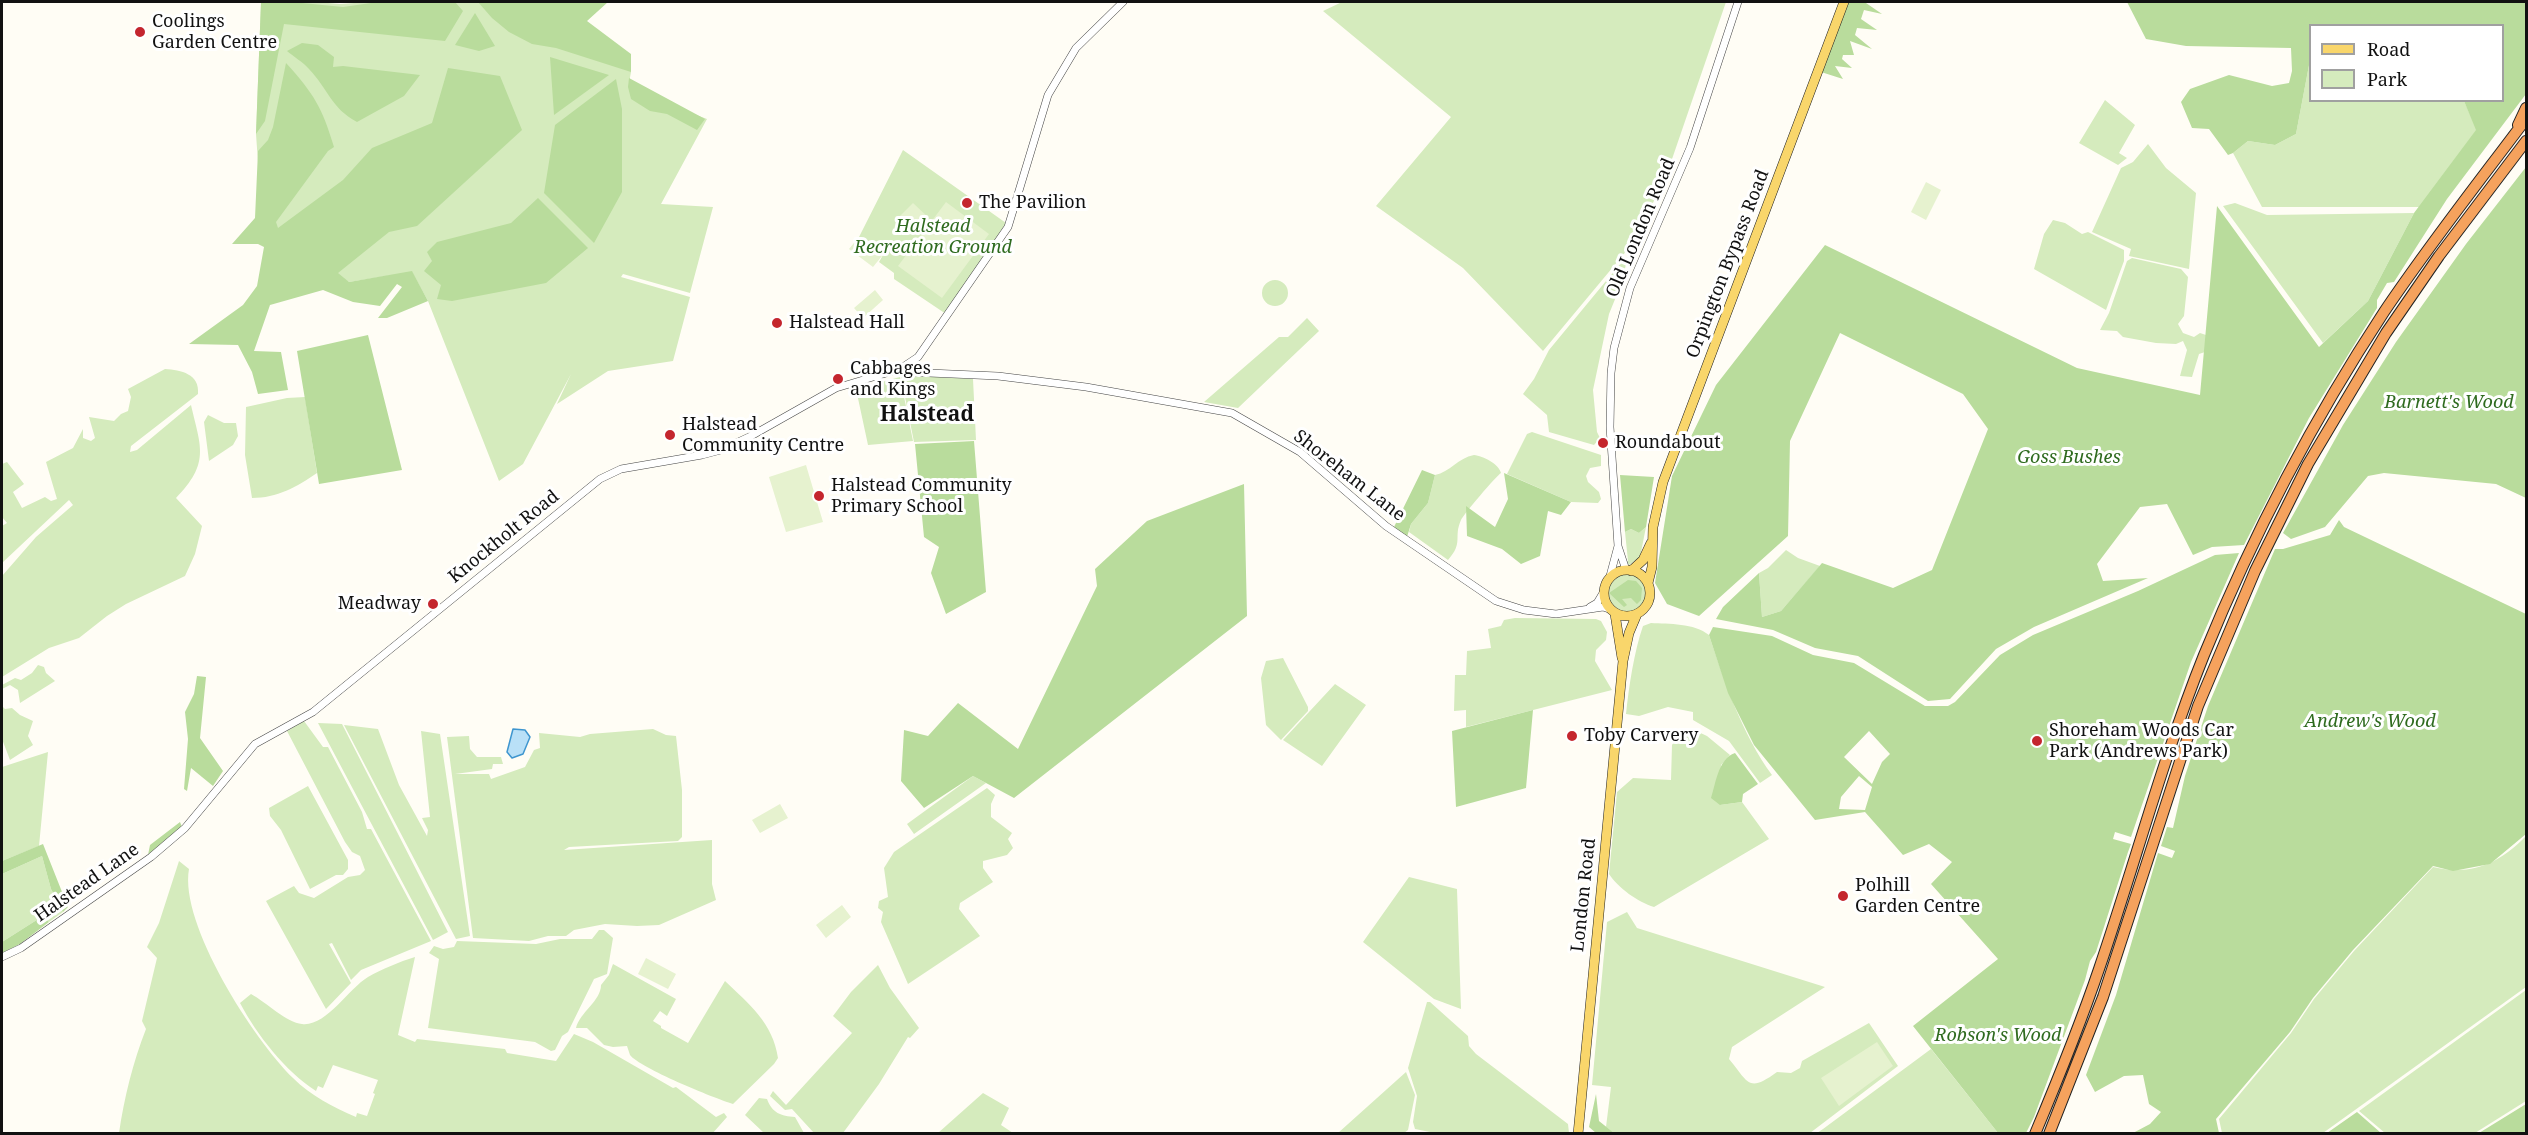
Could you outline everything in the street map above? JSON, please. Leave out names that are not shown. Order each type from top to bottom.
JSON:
[{"type":"highway","points":[[2506,146],[2526,108]]},
{"type":"highway","points":[[2035,1134],[2069,1052],[2096,978],[2188,696],[2218,622],[2264,522],[2306,441],[2379,321],[2435,240],[2526,119]]},
{"type":"highway","points":[[2049,1134],[2103,998],[2198,706],[2230,626],[2263,554],[2323,438],[2386,333],[2439,256],[2526,141]]},
{"type":"main road","name":"Orpington Bypass Road","points":[[1648,583],[1653,560],[1652,540],[1655,512],[1668,466],[1844,2]]},
{"type":"main road","name":"Orpington Bypass Road","points":[[1629,570],[1643,560],[1652,540]]},
{"type":"main road","points":[[1629,570],[1641,576],[1648,583],[1650,595],[1645,608],[1627,617],[1612,612],[1603,593],[1605,584],[1611,576],[1629,570]]},
{"type":"main road","name":"London Road","points":[[1612,612],[1623,661]]},
{"type":"main road","name":"London Road","points":[[1578,1134],[1623,661],[1629,633],[1637,614]]},
{"type":"street","points":[[900,369],[921,353],[1008,227],[1048,95],[1076,48],[1123,2]]},
{"type":"street","name":"Old London Road","points":[[1611,576],[1618,546],[1609,409],[1611,373],[1620,321],[1630,288],[1690,148],[1738,2]]},
{"type":"street","name":"Shoreham Lane","points":[[900,369],[906,372],[998,376],[1086,387],[1232,413],[1300,452],[1386,525],[1496,601],[1524,610],[1557,614],[1603,607],[1612,612]]},
{"type":"street","name":"Knockholt Road","points":[[186,828],[255,744],[313,712],[605,476],[621,469],[721,450],[751,436],[795,409],[836,388],[900,369]]},
{"type":"street","name":"Old London Road","points":[[1618,546],[1629,570]]},
{"type":"street","points":[[1588,609],[1597,603],[1603,593]]},
{"type":"street","name":"Halstead Lane","points":[[2,957],[21,948],[152,857],[186,828]]},
{"type":"green space","points":[[261,2],[340,4],[483,2],[628,66],[631,72],[629,83],[652,98],[707,119],[661,204],[713,207],[690,293],[623,274],[621,277],[690,297],[673,361],[608,371],[557,404],[571,374],[523,464],[499,481],[428,301],[412,272],[349,282],[264,247],[256,134]]},
{"type":"green space","points":[[261,2],[292,2],[343,7],[378,2],[455,2],[463,11],[445,41],[284,24],[265,121],[256,134]]},
{"type":"green space","points":[[478,2],[608,2],[587,21],[631,54],[631,72],[556,48],[532,44],[509,32]]},
{"type":"green space","points":[[1342,2],[1726,2],[1671,162],[1638,237],[1543,351],[1463,268],[1376,206],[1451,117],[1323,11]]},
{"type":"green space","points":[[1847,2],[1866,2],[1882,14],[1864,10],[1861,19],[1877,30],[1857,28],[1855,35],[1872,49],[1850,41],[1854,55],[1843,55],[1842,59],[1852,68],[1835,66],[1843,79],[1821,72]]},
{"type":"green space","name":"Goss Bushes","points":[[2127,2],[2526,2],[2526,94],[2447,199],[2394,282],[2387,283],[2377,300],[2377,308],[2309,418],[2244,545],[2212,547],[2193,555],[2167,504],[2140,507],[2097,564],[2103,581],[2148,578],[2034,627],[1996,649],[1950,699],[1928,701],[1858,656],[1815,648],[1773,630],[1716,619],[1723,607],[1759,573],[1762,617],[1781,611],[1822,563],[1893,588],[1932,570],[1988,429],[1963,394],[1840,333],[1790,441],[1788,536],[1699,616],[1667,604],[1655,583],[1672,476],[1716,385],[1825,245],[2077,368],[2200,395],[2217,206],[2319,347],[2368,301],[2414,213],[2476,130],[2464,102],[2504,102],[2504,24],[2309,24],[2309,65],[2296,134],[2275,145],[2248,141],[2228,155],[2209,129],[2192,128],[2181,102],[2190,89],[2229,75],[2272,86],[2289,83],[2292,71],[2291,48],[2186,46],[2146,39]]},
{"type":"green space","points":[[475,13],[495,46],[479,51],[455,45]]},
{"type":"green space","points":[[302,43],[318,45],[334,57],[333,67],[343,66],[420,75],[404,96],[357,122],[341,111],[309,69],[287,51]]},
{"type":"green space","points":[[550,57],[609,75],[554,115]]},
{"type":"green space","points":[[286,63],[316,102],[334,147],[328,151],[276,222],[278,228],[343,180],[372,148],[432,123],[448,68],[500,76],[522,130],[417,226],[389,232],[338,273],[349,282],[412,271],[428,301],[387,318],[378,318],[402,287],[397,284],[380,306],[353,302],[323,290],[270,305],[254,351],[281,352],[288,390],[258,394],[252,372],[238,345],[189,344],[243,305],[257,286],[264,247],[258,244],[232,244],[255,218],[258,151],[268,140],[273,127]]},
{"type":"green space","points":[[2309,65],[2309,102],[2464,102],[2477,130],[2420,207],[2262,207],[2233,153],[2248,141],[2275,145],[2296,134]]},
{"type":"green space","points":[[629,78],[705,119],[697,130],[667,114],[650,111],[631,99],[628,87]]},
{"type":"green space","points":[[616,79],[622,109],[622,192],[594,243],[544,193],[555,125]]},
{"type":"green space","points":[[2105,100],[2135,125],[2119,153],[2127,158],[2118,165],[2079,143]]},
{"type":"green space","points":[[2148,144],[2166,168],[2196,193],[2189,269],[2129,256],[2131,249],[2092,232],[2121,168],[2133,162]]},
{"type":"green space","name":"Halstead Recreation Ground","points":[[903,150],[1006,223],[946,314],[894,279],[894,273],[879,262],[883,255],[859,237]]},
{"type":"green space","name":"Barnett's Wood","points":[[2526,167],[2526,498],[2496,484],[2384,473],[2368,476],[2325,527],[2291,539],[2283,533],[2343,425],[2396,342],[2466,244]]},
{"type":"green space","points":[[1926,182],[1941,190],[1926,220],[1911,212]]},
{"type":"green space","points":[[538,198],[588,248],[546,283],[452,301],[437,299],[441,285],[424,271],[432,261],[427,252],[437,242],[511,223]]},
{"type":"green space","points":[[946,202],[989,234],[942,298],[898,266]]},
{"type":"green space","points":[[913,203],[929,218],[914,235],[897,219]]},
{"type":"green space","points":[[2235,203],[2267,215],[2414,213],[2368,301],[2323,343],[2223,206]]},
{"type":"green space","points":[[2053,220],[2065,223],[2082,234],[2088,232],[2124,250],[2124,261],[2106,310],[2034,269],[2044,234]]},
{"type":"green space","points":[[858,238],[882,256],[873,267],[849,249]]},
{"type":"green space","points":[[1628,257],[1620,287],[1609,314],[1593,390],[1597,432],[1600,438],[1594,445],[1549,432],[1547,415],[1523,394],[1534,379],[1549,350]]},
{"type":"green space","points":[[2132,258],[2181,269],[2188,277],[2184,316],[2178,324],[2183,333],[2194,337],[2200,333],[2206,335],[2205,352],[2199,354],[2192,377],[2180,376],[2187,350],[2183,341],[2176,344],[2156,343],[2123,337],[2117,331],[2100,330],[2109,313],[2127,261]]},
{"type":"green space","points":[[1275,280],[1284,284],[1288,293],[1284,302],[1275,306],[1266,302],[1262,293],[1266,284]]},
{"type":"green space","points":[[875,290],[883,300],[863,318],[854,308]]},
{"type":"green space","points":[[1307,318],[1319,331],[1238,408],[1204,402],[1279,337],[1288,337]]},
{"type":"green space","points":[[368,335],[402,470],[319,484],[297,351]]},
{"type":"green space","points":[[165,369],[188,374],[196,382],[198,394],[131,446],[130,452],[137,450],[191,405],[198,433],[200,454],[194,475],[176,498],[202,526],[195,554],[185,576],[126,604],[79,638],[49,648],[2,677],[2,576],[36,537],[73,505],[69,500],[2,563],[2,526],[7,523],[2,517],[2,464],[7,462],[24,484],[13,492],[22,508],[45,497],[51,501],[57,499],[46,462],[73,448],[83,429],[83,438],[91,441],[95,438],[89,417],[114,421],[128,411],[131,397],[128,389]]},
{"type":"green space","points":[[900,377],[913,441],[868,445],[856,389]]},
{"type":"green space","points":[[901,377],[973,379],[976,440],[914,442]]},
{"type":"green space","points":[[305,397],[317,473],[286,491],[261,498],[252,498],[245,455],[246,407],[287,398]]},
{"type":"green space","points":[[208,415],[224,423],[236,423],[238,436],[233,445],[209,461],[204,422]]},
{"type":"green space","points":[[1532,432],[1601,455],[1601,466],[1590,468],[1586,476],[1588,482],[1599,492],[1601,499],[1598,503],[1571,502],[1507,474],[1527,434]]},
{"type":"green space","points":[[974,441],[986,592],[946,614],[931,573],[939,547],[924,537],[915,444]]},
{"type":"green space","points":[[1474,455],[1490,461],[1501,473],[1461,520],[1456,549],[1448,560],[1409,532],[1411,524],[1428,503],[1435,475]]},
{"type":"green space","points":[[806,465],[823,522],[786,532],[769,477]]},
{"type":"green space","points":[[1422,470],[1435,475],[1428,503],[1411,524],[1407,537],[1394,527]]},
{"type":"green space","points":[[1504,473],[1571,502],[1561,515],[1548,511],[1540,556],[1521,564],[1502,549],[1467,536],[1466,506],[1495,527],[1508,499]]},
{"type":"green space","points":[[1620,475],[1654,477],[1646,527],[1639,533],[1631,529],[1625,532]]},
{"type":"green space","points":[[1244,484],[1247,616],[1014,798],[973,776],[924,808],[901,781],[904,730],[928,736],[958,703],[1018,749],[1097,586],[1095,569],[1147,521]]},
{"type":"green space","name":"Andrew's Wood","points":[[2339,520],[2344,527],[2526,614],[2526,834],[2490,864],[2453,871],[2433,866],[2353,950],[2313,998],[2290,1032],[2216,1119],[2219,1133],[2133,1133],[2150,1124],[2161,1112],[2149,1104],[2143,1075],[2124,1076],[2095,1092],[2086,1075],[2116,995],[2158,853],[2172,858],[2175,851],[2161,846],[2167,827],[2173,828],[2185,776],[2208,706],[2275,549],[2283,549],[2330,535]]},
{"type":"green space","points":[[1646,527],[1640,557],[1629,565],[1626,562],[1628,561],[1625,532],[1631,529],[1639,533]]},
{"type":"green space","points":[[1786,550],[1798,558],[1820,566],[1781,611],[1762,617],[1759,573],[1768,568]]},
{"type":"green space","name":"Robson's Wood","points":[[2239,553],[2191,662],[2131,837],[2115,832],[2113,839],[2131,844],[2096,952],[2090,961],[2085,980],[2026,1133],[1998,1133],[1913,1026],[1998,959],[1931,884],[1952,862],[1929,844],[1903,855],[1865,812],[1815,820],[1754,745],[1728,693],[1709,635],[1713,627],[1772,636],[1813,655],[1854,663],[1925,706],[1948,706],[1955,702],[2000,655],[2033,635],[2138,591],[2215,555]],"holes":[[[1869,731],[1890,754],[1882,762],[1872,784],[1844,757]],[[1859,776],[1872,787],[1865,810],[1839,809],[1841,797]]]},
{"type":"green space","points":[[1627,574],[1641,579],[1646,593],[1641,607],[1627,612],[1613,607],[1608,593],[1613,579]]},
{"type":"green space","points":[[1628,580],[1636,581],[1642,588],[1641,600],[1637,604],[1631,598],[1622,599],[1627,605],[1624,607],[1609,593]]},
{"type":"green space","points":[[1515,618],[1596,619],[1601,621],[1607,632],[1606,640],[1596,650],[1595,661],[1612,690],[1466,727],[1466,710],[1454,711],[1455,675],[1466,675],[1467,651],[1491,648],[1488,629],[1501,626],[1504,620]]},
{"type":"green space","points":[[1651,623],[1689,626],[1709,635],[1743,725],[1772,775],[1760,783],[1729,741],[1693,720],[1693,712],[1668,707],[1639,716],[1626,714],[1632,669],[1640,636],[1643,626]]},
{"type":"green space","points":[[1283,658],[1308,711],[1281,740],[1266,725],[1261,678],[1266,661]]},
{"type":"green space","points":[[38,665],[44,667],[46,673],[55,681],[20,703],[18,690],[10,685],[2,689],[2,685],[15,678],[21,680],[32,673]]},
{"type":"green space","points":[[197,676],[206,677],[200,738],[223,771],[213,786],[191,768],[187,791],[184,789],[188,739],[185,712],[194,694]]},
{"type":"green space","points":[[1335,684],[1366,705],[1322,766],[1283,740]]},
{"type":"green space","points":[[2,706],[5,709],[12,708],[33,721],[28,736],[33,745],[10,760],[2,739]]},
{"type":"green space","points":[[1533,710],[1526,788],[1456,807],[1452,731]]},
{"type":"green space","points":[[304,721],[323,747],[328,747],[362,812],[367,829],[371,829],[431,941],[361,970],[351,980],[332,943],[329,944],[351,983],[326,1009],[266,901],[294,886],[299,893],[314,898],[348,877],[360,875],[365,870],[360,856],[352,852],[345,842],[287,731]]},
{"type":"green space","points":[[318,723],[342,724],[448,932],[433,940]]},
{"type":"green space","points":[[344,725],[378,729],[399,785],[427,836],[428,830],[422,818],[430,817],[421,731],[440,734],[470,936],[456,939]]},
{"type":"green space","points":[[653,729],[666,735],[676,736],[682,790],[682,837],[678,841],[569,847],[564,850],[712,840],[712,884],[716,900],[659,925],[605,924],[574,930],[566,936],[548,936],[529,941],[473,938],[447,737],[469,736],[470,749],[477,757],[501,757],[503,764],[493,764],[492,769],[455,774],[489,774],[491,779],[525,767],[534,750],[540,748],[539,733],[580,737],[590,734]]},
{"type":"green space","points":[[1692,729],[1707,736],[1730,755],[1721,765],[1720,805],[1742,802],[1769,839],[1654,907],[1629,894],[1609,874],[1617,792],[1633,778],[1671,780],[1672,745],[1678,735]]},
{"type":"green space","points":[[48,752],[39,846],[2,861],[2,767]]},
{"type":"green space","points":[[1735,753],[1758,784],[1743,794],[1742,802],[1720,805],[1711,798],[1716,779],[1725,760]]},
{"type":"green space","points":[[973,776],[986,783],[914,834],[907,824]]},
{"type":"green space","points":[[308,786],[348,860],[348,869],[343,875],[336,875],[310,889],[281,830],[270,816],[269,808]]},
{"type":"green space","points":[[987,788],[995,795],[991,804],[991,817],[1012,833],[1008,839],[1013,848],[1007,855],[983,861],[983,868],[993,882],[960,903],[959,909],[980,936],[908,984],[881,922],[883,912],[878,908],[879,901],[888,897],[884,868],[894,852]]},
{"type":"green space","points":[[780,804],[788,818],[760,833],[752,820]]},
{"type":"green space","points":[[180,822],[182,827],[148,855],[150,845]]},
{"type":"green space","points":[[2526,836],[2526,987],[2323,1133],[2222,1133],[2219,1119],[2291,1033],[2314,999],[2354,951],[2433,867],[2460,870],[2484,865],[2505,854]]},
{"type":"green space","points":[[43,844],[68,907],[63,912],[51,889],[42,856],[2,874],[2,861]]},
{"type":"green space","points":[[42,856],[51,889],[63,912],[49,922],[43,916],[2,942],[2,874]]},
{"type":"green space","points":[[179,861],[189,869],[189,892],[207,949],[240,1010],[293,1078],[315,1096],[347,1113],[356,1117],[357,1113],[367,1116],[378,1080],[333,1065],[323,1088],[318,1086],[316,1091],[293,1073],[273,1052],[240,1003],[251,994],[296,1023],[311,1023],[328,1014],[368,977],[415,957],[398,1035],[415,1042],[417,1039],[505,1049],[507,1053],[556,1061],[574,1034],[593,1042],[673,1088],[676,1087],[716,1117],[724,1113],[727,1117],[712,1134],[119,1133],[130,1080],[146,1029],[142,1021],[157,958],[147,947],[159,923]]},
{"type":"green space","points":[[1409,877],[1457,889],[1461,1009],[1434,999],[1363,942]]},
{"type":"green space","points":[[842,905],[851,917],[826,938],[816,925]]},
{"type":"green space","points":[[1627,912],[1637,928],[1825,987],[1732,1047],[1729,1059],[1750,1082],[1760,1082],[1777,1072],[1791,1073],[1800,1068],[1802,1061],[1869,1023],[1898,1066],[1810,1133],[1614,1133],[1606,1127],[1611,1087],[1592,1085],[1607,922]]},
{"type":"green space","points":[[43,916],[49,922],[20,944],[2,953],[2,942]]},
{"type":"green space","points":[[599,930],[604,930],[613,938],[607,974],[594,979],[568,1032],[562,1036],[555,1050],[551,1051],[535,1042],[428,1028],[439,959],[429,953],[434,946],[443,949],[454,947],[457,941],[536,944],[560,939],[592,939]]},
{"type":"green space","points":[[646,958],[676,974],[668,989],[638,974]]},
{"type":"green space","points":[[613,964],[676,999],[667,1016],[660,1011],[653,1021],[688,1043],[725,981],[759,1015],[771,1034],[778,1058],[733,1104],[662,1075],[637,1061],[630,1055],[627,1046],[604,1045],[587,1028],[576,1028],[598,996],[601,985],[609,975]]},
{"type":"green space","points":[[878,965],[890,988],[919,1028],[910,1038],[908,1037],[879,1084],[843,1133],[814,1133],[792,1109],[785,1110],[770,1096],[773,1091],[786,1105],[852,1033],[833,1016],[851,992]]},
{"type":"green space","points":[[2526,990],[2526,1101],[2475,1133],[2385,1133],[2359,1111]]},
{"type":"green space","points":[[1427,1002],[1430,1002],[1468,1036],[1469,1046],[1476,1054],[1568,1124],[1569,1133],[1440,1134],[1415,1129],[1413,1122],[1417,1096],[1408,1068]]},
{"type":"green space","points":[[1877,1042],[1893,1066],[1839,1106],[1821,1078]]},
{"type":"green space","points":[[1931,1049],[1998,1133],[1817,1133],[1823,1129]]},
{"type":"green space","points":[[1406,1072],[1415,1095],[1408,1130],[1404,1133],[1338,1133]]},
{"type":"green space","points":[[983,1093],[1009,1108],[1001,1125],[1013,1133],[938,1133]]},
{"type":"green space","points":[[1596,1094],[1599,1121],[1614,1133],[1596,1133],[1589,1127]]},
{"type":"green space","points":[[759,1098],[767,1099],[778,1113],[795,1117],[804,1133],[764,1133],[745,1115]]},
{"type":"green space","points":[[2526,1104],[2526,1133],[2479,1133]]},
{"type":"green space","points":[[2357,1112],[2381,1133],[2327,1133]]},
{"type":"water","points":[[513,729],[525,730],[530,737],[523,754],[512,758],[507,752]]},
{"type":"place","name":"Coolings Garden Centre","points":[[140,32]]},
{"type":"place","name":"The Pavilion","points":[[967,203]]},
{"type":"place","name":"Halstead Hall","points":[[777,323]]},
{"type":"place","name":"Cabbages and Kings","points":[[838,379]]},
{"type":"place","name":"Halstead Community Centre","points":[[670,435]]},
{"type":"place","name":"Roundabout","points":[[1603,443]]},
{"type":"place","name":"Halstead Community Primary School","points":[[819,496]]},
{"type":"place","name":"Meadway","points":[[433,604]]},
{"type":"place","name":"Toby Carvery","points":[[1572,736]]},
{"type":"place","name":"Shoreham Woods Car Park (Andrews Park)","points":[[2037,741]]},
{"type":"place","name":"Polhill Garden Centre","points":[[1843,896]]},
{"type":"district","name":"Halstead","points":[[927,415]]}]
